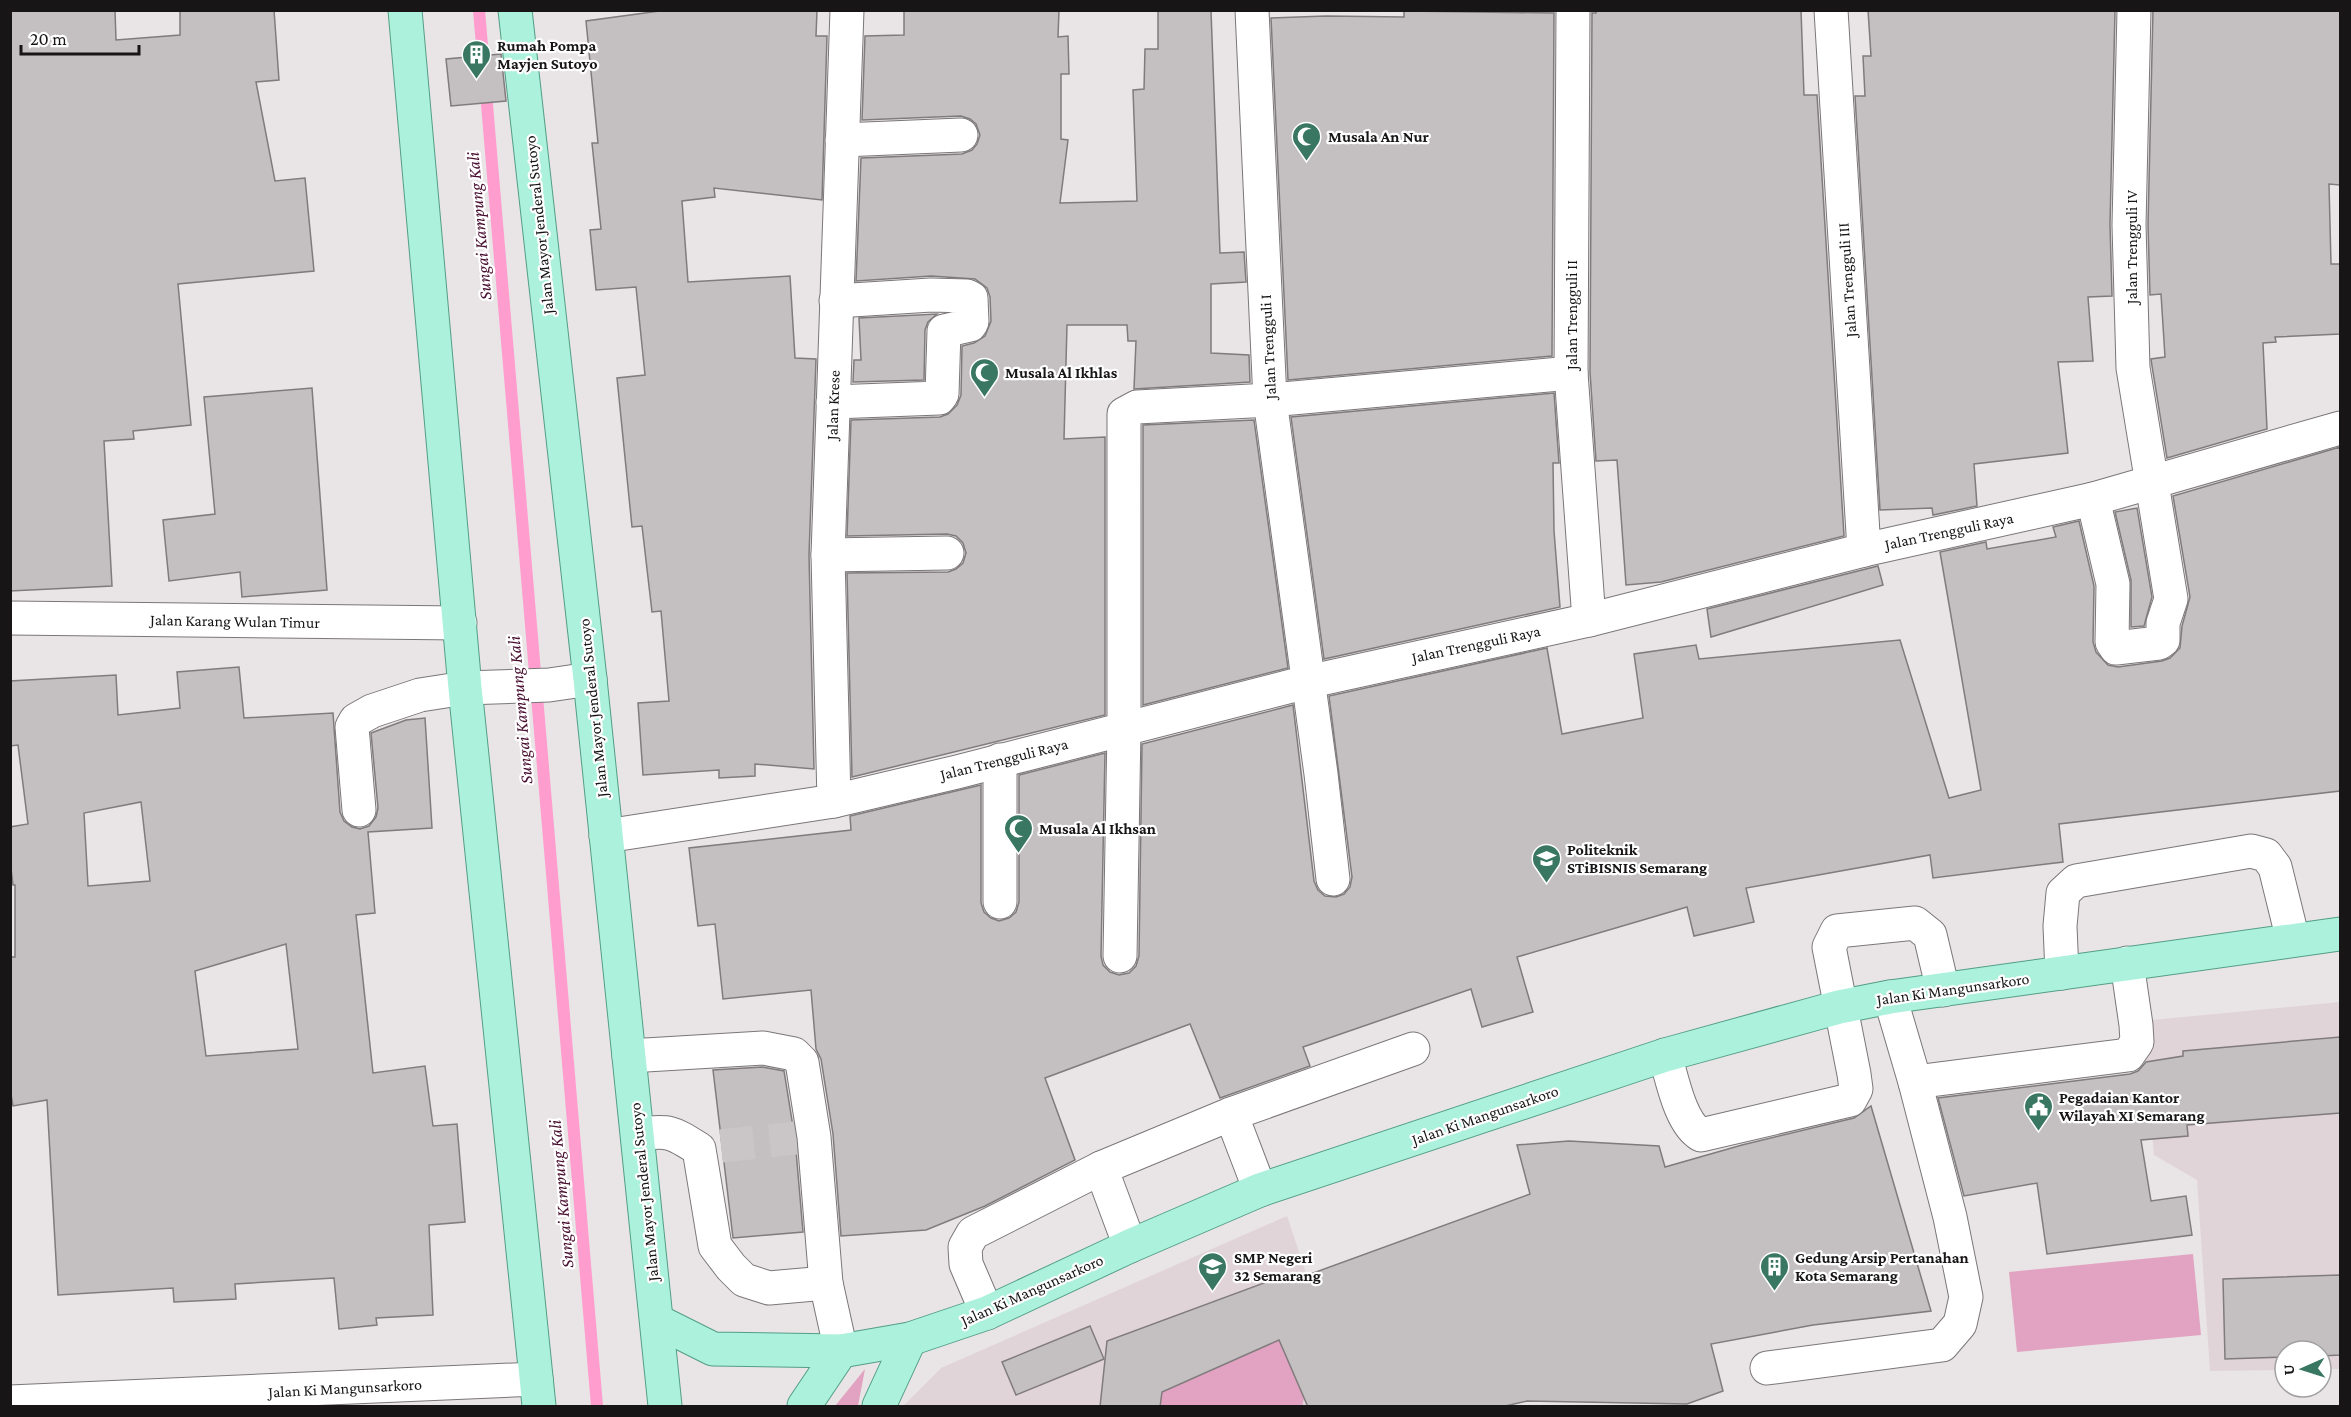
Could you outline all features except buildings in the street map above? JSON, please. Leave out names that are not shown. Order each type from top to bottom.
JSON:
[{"type":"main road","points":[[405,10],[465,688],[538,1393]]},
{"type":"main road","name":"Jalan Mayor Jenderal Sutoyo","points":[[515,10],[590,679],[665,1407]]},
{"type":"main road","name":"Jalan Ki Mangunsarkoro","points":[[657,1321],[713,1349],[841,1351],[910,1339],[987,1313],[1130,1246],[1260,1190],[1665,1055],[1839,1007],[1890,997],[2340,934]]},
{"type":"main road","points":[[879,1407],[910,1339]]},
{"type":"main road","points":[[804,1407],[841,1351]]},
{"type":"street","name":"Jalan Krese","points":[[834,801],[828,555],[847,10]]},
{"type":"street","name":"Jalan Trengguli I","points":[[1252,10],[1270,400],[1307,682],[1322,774],[1333,879]]},
{"type":"street","name":"Jalan Trengguli II","points":[[1573,10],[1571,374],[1589,620]]},
{"type":"street","name":"Jalan Trengguli III","points":[[1830,10],[1864,550]]},
{"type":"street","name":"Jalan Trengguli IV","points":[[2093,499],[2113,584],[2112,642],[2116,648],[2158,643],[2163,640],[2163,623],[2171,599],[2133,368],[2129,225],[2134,10]]},
{"type":"street","points":[[842,140],[961,135]]},
{"type":"street","points":[[833,402],[939,398],[942,394],[944,331],[970,326],[972,322],[971,298],[967,296],[931,295],[836,301]]},
{"type":"street","points":[[1120,956],[1124,729],[1124,414],[1137,407],[1270,400],[1571,374]]},
{"type":"street","name":"Jalan Trengguli Raya","points":[[606,836],[834,801],[1307,682],[1589,620],[1864,550],[2093,499],[2340,428]]},
{"type":"street","points":[[828,555],[947,553]]},
{"type":"street","name":"Jalan Karang Wulan Timur","points":[[10,618],[460,623]]},
{"type":"street","points":[[359,810],[352,727],[356,720],[372,711],[420,695],[465,688],[549,685],[590,679]]},
{"type":"street","points":[[1000,760],[1000,902]]},
{"type":"street","points":[[2062,973],[2060,926],[2063,892],[2076,881],[2251,851],[2266,855],[2275,867],[2293,940]]},
{"type":"street","points":[[1665,1055],[1686,1119],[1691,1130],[1701,1135],[1850,1100],[1856,1089],[1854,1074],[1829,947],[1838,931],[1915,923],[1930,935],[1942,990]]},
{"type":"street","points":[[1915,1082],[2128,1055],[2137,1042],[2127,963]]},
{"type":"street","points":[[1767,1368],[1942,1345],[1960,1324],[1966,1297],[1950,1217],[1890,997]]},
{"type":"street","points":[[629,1056],[763,1048],[794,1054],[802,1062],[826,1283],[841,1351]]},
{"type":"street","points":[[987,1313],[966,1264],[965,1247],[973,1233],[1101,1168],[1231,1114],[1413,1049]]},
{"type":"street","points":[[1231,1114],[1260,1190]]},
{"type":"street","points":[[638,1134],[663,1131],[675,1133],[710,1147],[715,1246],[744,1280],[769,1288],[826,1283]]},
{"type":"street","points":[[1101,1168],[1130,1246]]},
{"type":"street","name":"Jalan Ki Mangunsarkoro","points":[[10,1402],[538,1393]]},
{"type":"shaded area","points":[[2340,1002],[2340,1369],[2333,1369],[2333,1339],[2273,1339],[2273,1370],[2210,1371],[2197,1180],[2154,1155],[2142,1021]]},
{"type":"shaded area","name":"SMP Negeri 32 Semarang","points":[[1287,1216],[1340,1375],[1344,1406],[903,1406],[941,1368]]},
{"type":"shaded area","points":[[2193,1254],[2201,1335],[2017,1352],[2009,1272]]},
{"type":"shaded area","points":[[1279,1340],[1304,1398],[1302,1406],[1160,1406],[1162,1392]]},
{"type":"shaded area","points":[[865,1369],[858,1406],[835,1406]]},
{"type":"waterway","name":"Sungai Kampung Kali","points":[[479,10],[597,1406]]},
{"type":"tunnel","points":[[721,1146],[805,1137]]},
{"type":"place","name":"Rumah Pompa Mayjen Sutoyo","points":[[476,80]]},
{"type":"place","name":"Musala An Nur","points":[[1307,162]]},
{"type":"place","name":"Musala Al Ikhlas","points":[[984,398]]},
{"type":"place","name":"Musala Al Ikhsan","points":[[1018,854]]},
{"type":"place","name":"Politeknik STiBISNIS Semarang","points":[[1546,884]]},
{"type":"place","name":"Pegadaian Kantor Wilayah XI Semarang","points":[[2038,1132]]},
{"type":"place","name":"SMP Negeri 32 Semarang","points":[[1213,1292]]},
{"type":"place","name":"Gedung Arsip Pertanahan Kota Semarang","points":[[1774,1292]]}]
